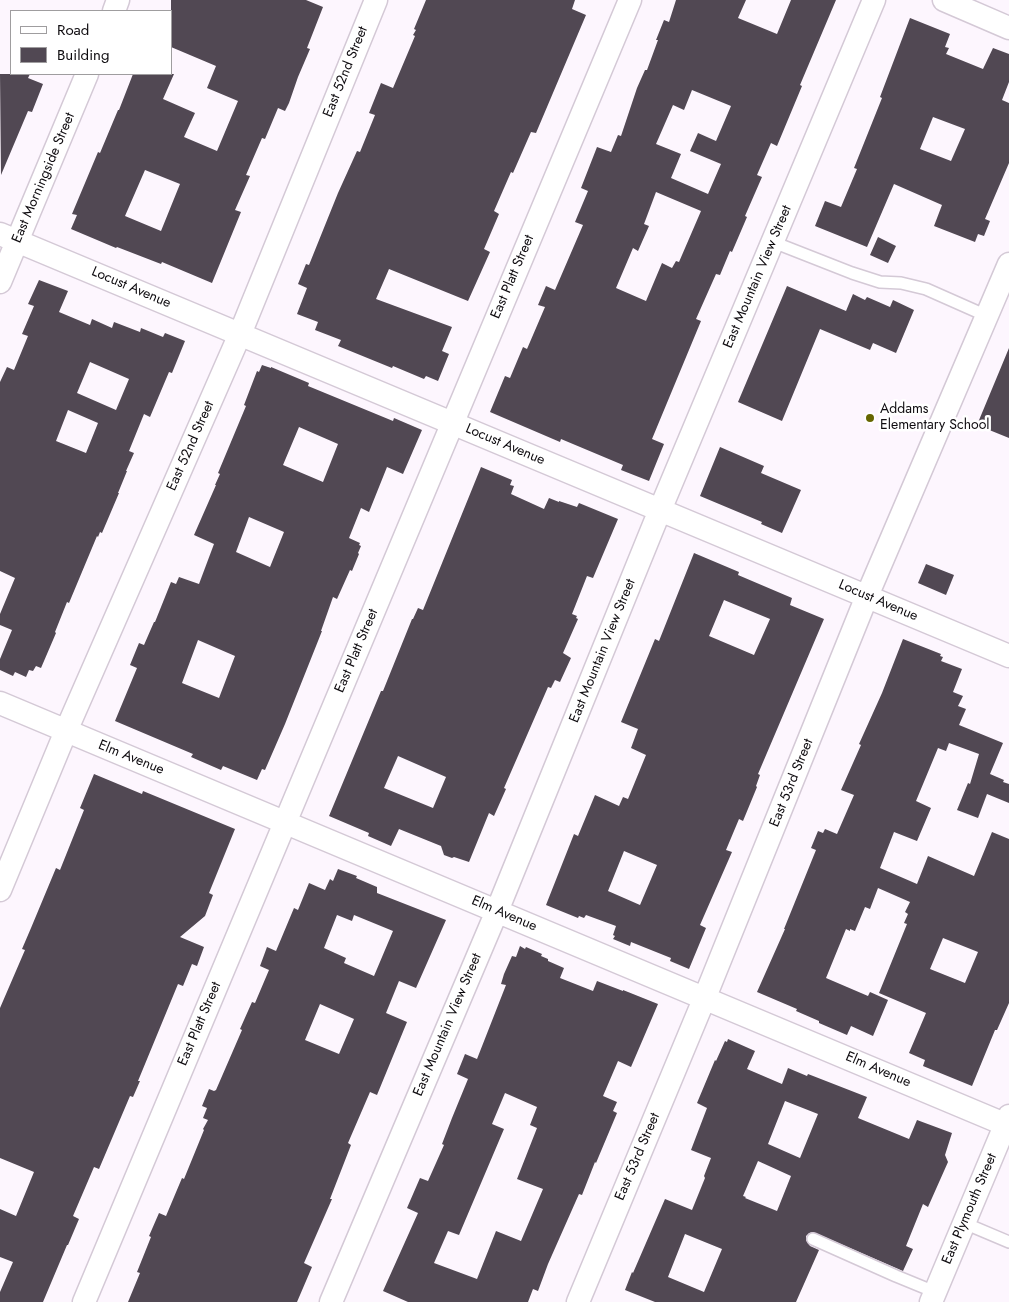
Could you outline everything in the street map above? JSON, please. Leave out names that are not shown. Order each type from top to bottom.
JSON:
[{"type":"street","name":"East 52nd Street","points":[[0,890],[66,731],[240,334],[376,0]]},
{"type":"street","name":"East Platt Street","points":[[84,1302],[630,0]]},
{"type":"street","name":"East Mountain View Street","points":[[331,1302],[497,911],[660,510],[874,0]]},
{"type":"street","points":[[944,0],[1009,28]]},
{"type":"street","name":"East Morningside Street","points":[[0,282],[8,237],[87,75]]},
{"type":"street","name":"Locust Avenue","points":[[8,237],[1009,656]]},
{"type":"street","name":"East 53rd Street","points":[[578,1302],[705,997],[867,596],[1009,264]]},
{"type":"street","name":"Elm Avenue","points":[[0,702],[497,911],[1008,1122]]},
{"type":"street","name":"East Plymouth Street","points":[[933,1297],[1008,1122]]},
{"type":"lane","points":[[773,242],[880,282],[901,283],[926,289],[987,316]]},
{"type":"lane","points":[[964,1224],[1009,1242]]},
{"type":"lane","points":[[813,1240],[896,1276],[933,1297]]},
{"type":"building","points":[[171,0],[306,0],[323,7],[307,48],[310,49],[289,103],[285,111],[278,108],[265,139],[262,138],[246,175],[250,176],[235,210],[241,212],[212,283],[162,262],[161,264],[116,248],[71,229],[77,215],[72,214],[98,152],[100,153],[119,110],[133,75],[174,74],[163,99],[195,113],[184,137],[217,151],[238,101],[207,88],[216,66],[172,47]],"holes":[[[145,170],[180,184],[161,231],[125,216]]]},
{"type":"building","points":[[426,0],[575,0],[572,9],[586,15],[536,133],[531,132],[494,211],[499,214],[484,249],[490,252],[468,301],[389,269],[376,299],[452,327],[442,351],[449,354],[438,381],[426,376],[424,379],[393,366],[392,368],[338,346],[341,340],[315,330],[318,322],[297,314],[307,288],[298,284],[306,264],[309,265],[357,151],[360,152],[375,115],[369,113],[381,83],[393,88],[415,36],[413,35],[416,30],[414,29]]},
{"type":"building","points":[[676,0],[746,0],[738,18],[777,34],[791,0],[836,0],[800,85],[802,86],[777,146],[771,143],[757,175],[762,177],[732,252],[730,251],[720,275],[716,274],[696,319],[701,321],[652,439],[664,444],[649,481],[621,470],[623,465],[561,439],[560,442],[490,412],[505,376],[510,378],[523,347],[527,349],[545,307],[538,305],[546,286],[555,290],[583,225],[575,222],[588,191],[581,188],[597,147],[611,152],[618,135],[621,136],[637,88],[645,70],[647,70],[664,20],[669,22]],"holes":[[[692,90],[731,106],[716,141],[698,133],[690,151],[721,164],[708,194],[671,178],[681,154],[656,144],[673,105],[684,110]],[[656,192],[701,211],[679,262],[676,261],[672,268],[662,263],[646,301],[616,288],[633,248],[638,251],[649,226],[644,224]]]},
{"type":"building","points":[[910,18],[950,34],[945,47],[949,48],[946,54],[983,69],[993,48],[1009,54],[1009,82],[1002,100],[1009,103],[1009,163],[985,219],[990,221],[984,236],[978,234],[975,242],[934,226],[942,205],[894,184],[867,247],[815,226],[825,201],[841,207],[857,169],[854,168],[882,98],[880,97]],"holes":[[[933,117],[965,129],[951,161],[920,149]]]},
{"type":"building","points":[[0,74],[30,75],[28,78],[43,84],[32,112],[28,111],[1,175]]},
{"type":"building","points":[[878,237],[896,246],[888,263],[870,255]]},
{"type":"building","points":[[39,280],[68,291],[59,312],[90,325],[92,319],[112,328],[114,322],[140,332],[141,328],[163,337],[165,333],[185,341],[172,373],[169,372],[150,417],[144,414],[129,451],[134,453],[119,493],[102,533],[100,532],[97,536],[69,603],[67,602],[41,668],[36,666],[33,671],[29,670],[26,677],[15,672],[13,676],[0,670],[0,659],[12,630],[0,625],[0,614],[15,578],[0,571],[0,382],[7,367],[14,370],[28,336],[22,334],[34,306],[28,304]],"holes":[[[90,362],[129,379],[116,410],[77,393]],[[68,410],[98,423],[86,453],[56,441]]]},
{"type":"building","points":[[787,286],[846,311],[853,294],[865,300],[867,297],[890,307],[893,300],[914,310],[896,353],[873,343],[870,350],[820,329],[782,421],[738,402]]},
{"type":"building","points":[[1009,348],[1009,438],[977,425]]},
{"type":"building","points":[[262,365],[271,367],[309,383],[308,386],[393,421],[394,418],[422,430],[403,474],[387,467],[369,512],[361,508],[349,538],[360,543],[359,554],[337,599],[333,597],[322,631],[285,724],[265,770],[262,769],[257,780],[223,766],[221,770],[191,757],[193,754],[115,721],[137,668],[130,665],[139,643],[144,645],[171,582],[176,584],[179,577],[199,584],[214,544],[194,535],[216,485],[220,474],[218,473],[246,406],[244,405],[257,371],[259,372]],"holes":[[[299,427],[338,444],[323,482],[283,465]],[[249,517],[284,532],[270,567],[236,552]],[[198,640],[235,656],[219,698],[182,683]]]},
{"type":"building","points":[[720,447],[764,466],[761,473],[801,490],[782,533],[761,524],[762,522],[700,496]]},
{"type":"building","points":[[481,467],[512,480],[510,485],[514,486],[511,494],[544,509],[549,498],[577,507],[579,503],[618,519],[593,578],[587,576],[572,614],[577,616],[576,618],[578,619],[563,653],[571,658],[560,682],[555,680],[551,688],[548,687],[504,788],[506,789],[494,816],[489,813],[469,862],[444,855],[441,846],[399,829],[391,846],[368,836],[369,833],[329,816],[412,619],[418,608],[423,610]],"holes":[[[398,756],[446,777],[433,808],[384,788]]]},
{"type":"building","points":[[694,553],[739,572],[738,575],[792,598],[790,605],[824,619],[758,774],[760,775],[757,787],[743,821],[739,819],[726,850],[732,852],[700,925],[706,928],[689,969],[670,961],[671,958],[631,942],[630,946],[613,939],[616,926],[586,915],[584,918],[579,916],[578,918],[546,905],[574,834],[578,836],[595,795],[619,806],[623,797],[628,799],[646,755],[631,748],[638,729],[621,722],[655,639],[659,641]],"holes":[[[724,600],[770,619],[754,655],[709,636]],[[624,851],[657,865],[640,905],[608,891]]]},
{"type":"building","points":[[926,564],[954,575],[946,595],[918,583]]},
{"type":"building","points":[[903,639],[941,654],[940,656],[943,657],[941,661],[962,669],[953,692],[963,696],[958,706],[966,709],[959,725],[1003,743],[990,774],[1009,784],[1009,803],[987,794],[978,818],[957,810],[968,783],[970,784],[979,754],[949,743],[946,751],[938,748],[916,801],[931,808],[917,841],[894,832],[880,868],[917,884],[928,856],[974,876],[992,832],[1009,839],[1009,1003],[997,1030],[995,1030],[972,1086],[923,1066],[925,1060],[909,1053],[926,1013],[879,993],[907,924],[904,923],[908,914],[905,912],[910,902],[878,888],[870,909],[865,907],[855,931],[846,929],[826,978],[868,996],[870,992],[888,1000],[873,1036],[851,1026],[847,1035],[819,1023],[819,1021],[796,1011],[797,1009],[757,992],[785,929],[816,850],[811,848],[818,831],[823,833],[825,829],[837,834],[854,795],[841,790]],"holes":[[[943,938],[978,952],[965,983],[930,969]]]},
{"type":"building","points":[[94,774],[142,794],[143,791],[235,829],[209,893],[213,895],[205,916],[180,937],[204,947],[197,966],[192,964],[183,986],[178,984],[133,1097],[130,1096],[99,1169],[94,1167],[73,1216],[79,1219],[43,1302],[0,1302],[0,1292],[13,1262],[0,1257],[0,1209],[16,1216],[34,1172],[0,1158],[0,1008],[25,950],[22,949],[56,868],[60,870],[84,810],[80,808]]},
{"type":"building","points":[[338,869],[357,876],[356,878],[377,887],[377,893],[446,920],[416,988],[399,981],[386,1013],[407,1022],[377,1095],[370,1092],[348,1143],[351,1145],[330,1199],[332,1199],[304,1263],[312,1267],[297,1302],[128,1302],[140,1273],[137,1272],[151,1237],[149,1236],[159,1213],[166,1216],[182,1178],[184,1179],[208,1120],[203,1118],[207,1108],[202,1106],[209,1089],[216,1090],[242,1030],[240,1029],[252,1002],[255,1003],[269,970],[260,966],[267,947],[276,951],[294,908],[298,910],[309,883],[325,890],[330,879],[333,881]],"holes":[[[337,915],[352,921],[354,915],[393,931],[374,976],[344,963],[346,958],[324,948]],[[320,1004],[354,1019],[339,1054],[305,1040]]]},
{"type":"building","points":[[520,946],[525,949],[526,947],[542,954],[541,956],[548,959],[548,961],[564,968],[560,978],[593,991],[597,981],[658,1004],[631,1067],[618,1061],[603,1096],[617,1102],[613,1111],[617,1113],[582,1195],[579,1194],[538,1291],[533,1289],[528,1302],[408,1302],[383,1291],[418,1213],[407,1208],[420,1178],[428,1181],[444,1145],[442,1144],[468,1079],[457,1074],[465,1054],[477,1059],[506,985],[501,984],[504,974],[512,956],[516,957]],"holes":[[[505,1093],[537,1107],[530,1125],[537,1128],[517,1179],[543,1189],[521,1241],[496,1231],[477,1279],[434,1263],[448,1231],[459,1235],[504,1129],[492,1124]]]},
{"type":"building","points":[[728,1039],[755,1051],[747,1069],[782,1084],[788,1068],[867,1097],[858,1118],[909,1139],[917,1120],[952,1133],[945,1155],[948,1162],[928,1207],[923,1204],[906,1246],[913,1249],[903,1271],[813,1232],[806,1236],[806,1240],[810,1246],[819,1250],[796,1302],[655,1302],[625,1290],[665,1199],[692,1210],[711,1158],[691,1150],[707,1108],[697,1103],[715,1060],[725,1041],[727,1042]],"holes":[[[785,1101],[818,1114],[800,1158],[768,1144]],[[758,1161],[791,1176],[777,1211],[743,1196]],[[685,1234],[722,1249],[704,1292],[668,1277]]]},
{"type":"place","name":"Addams Elementary School","points":[[870,418]]}]
